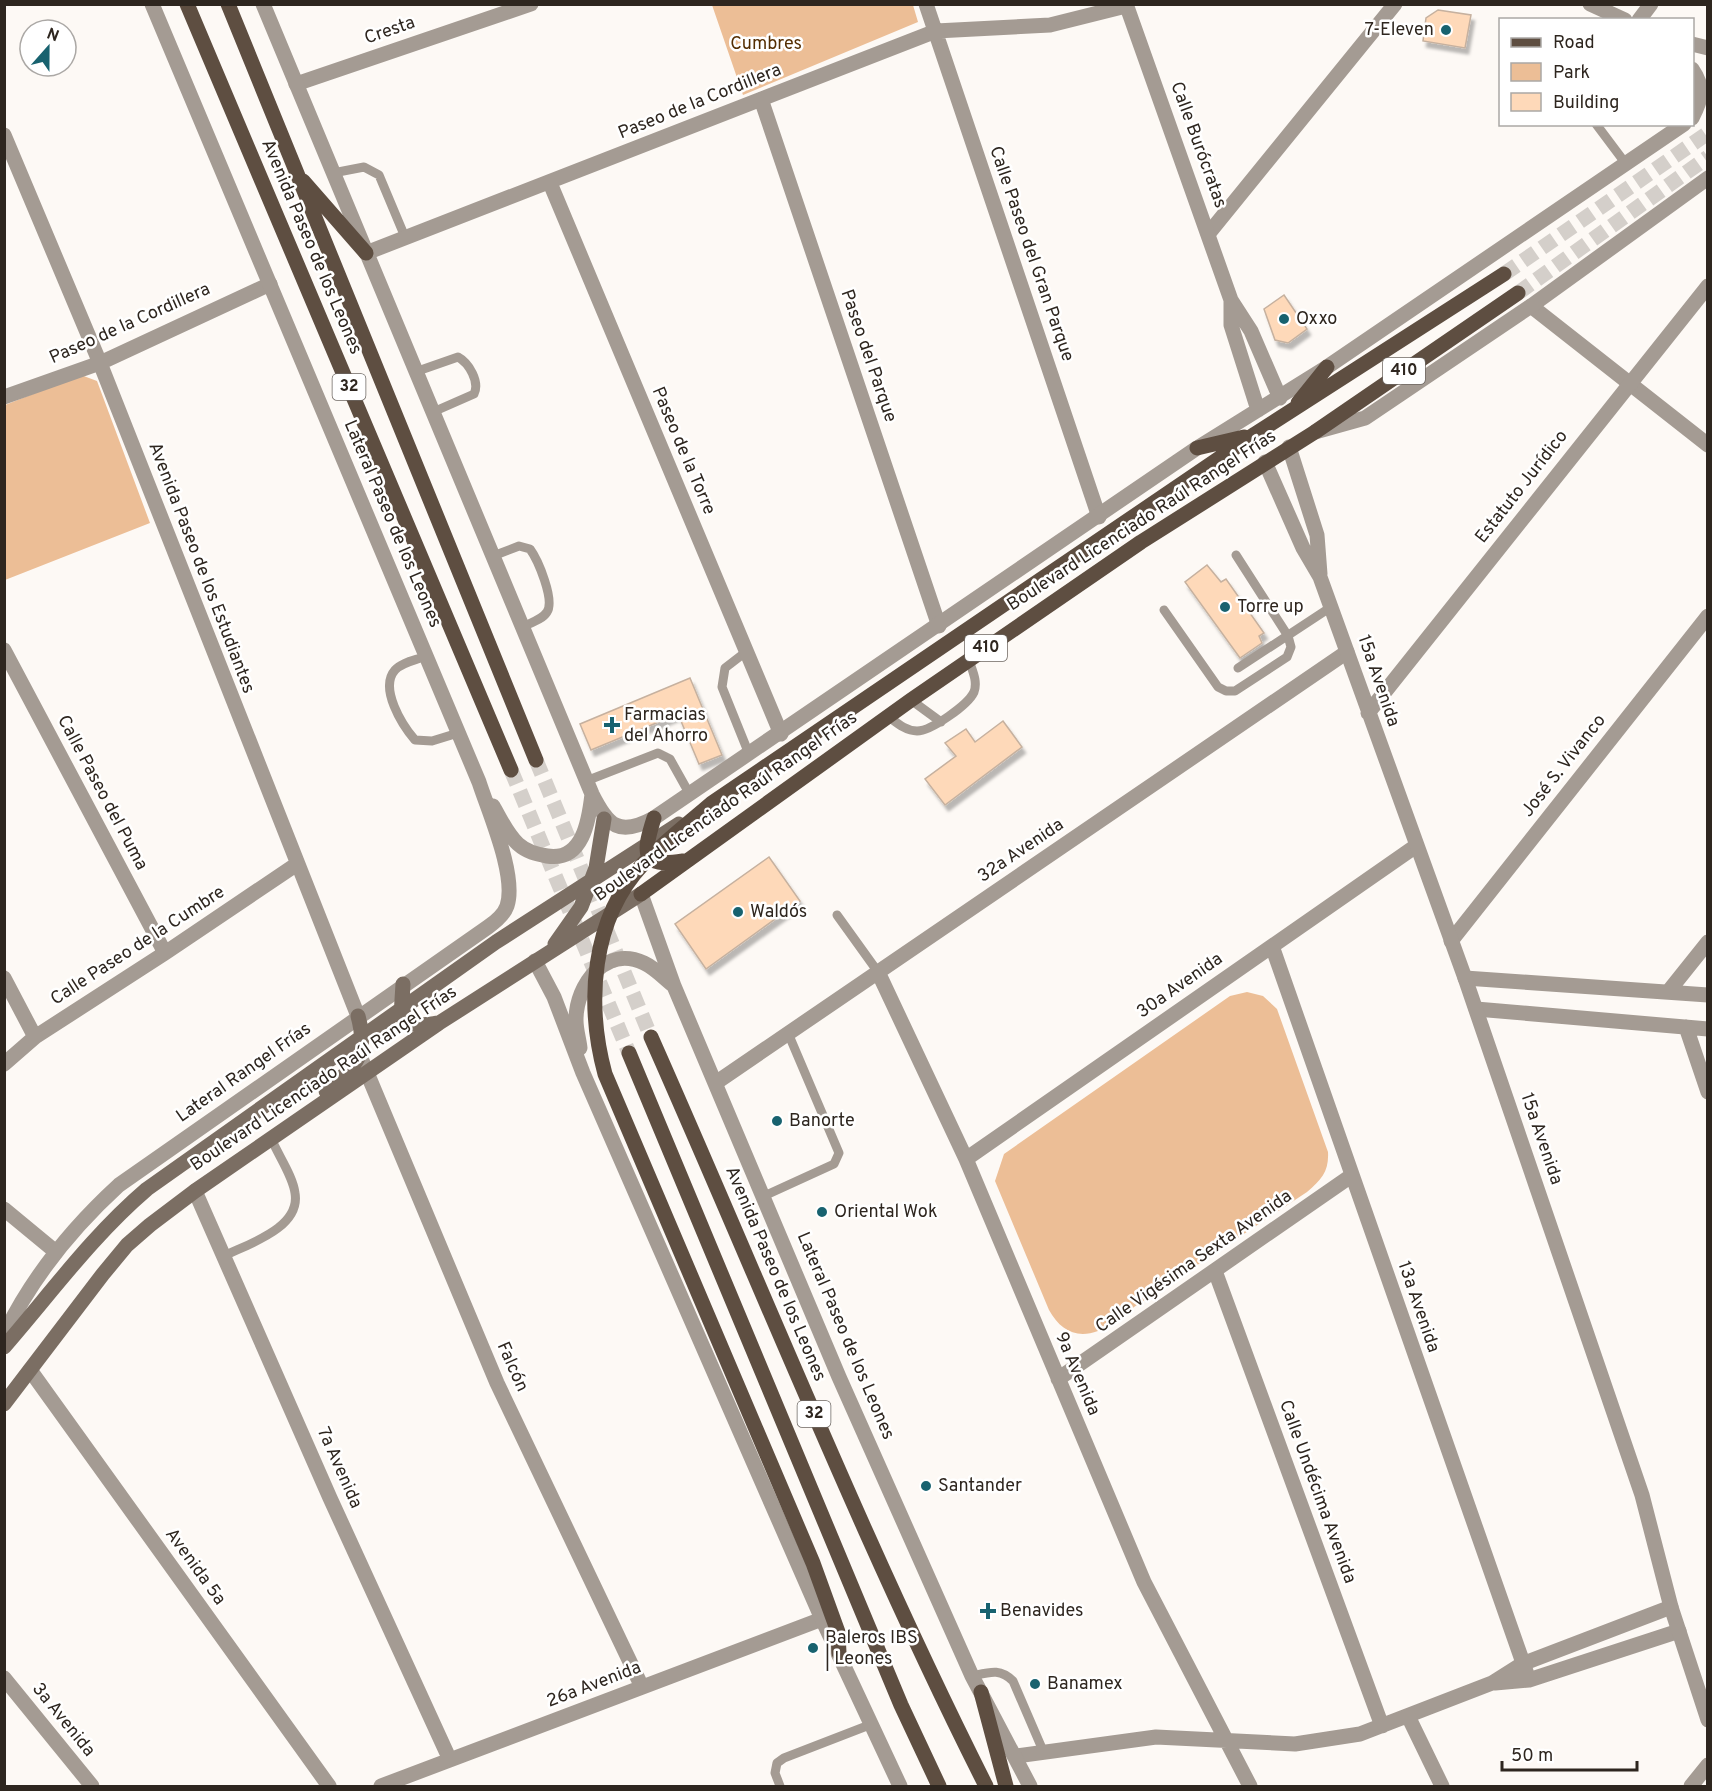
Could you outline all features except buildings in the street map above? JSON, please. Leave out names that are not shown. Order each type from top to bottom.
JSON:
[{"type":"main road","name":"Avenida Paseo de los Leones","points":[[187,4],[511,770]]},
{"type":"main road","name":"Avenida Paseo de los Leones","points":[[228,4],[536,760]]},
{"type":"main road","points":[[295,172],[366,253]]},
{"type":"main road","name":"Boulevard Licenciado Raúl Rangel Frías","points":[[4,1347],[82,1251],[118,1214],[147,1189],[496,942],[712,803],[1256,434],[1504,274]]},
{"type":"main road","name":"Boulevard Licenciado Raúl Rangel Frías","points":[[4,1404],[128,1245],[195,1191],[439,1023],[641,894],[911,700],[1141,542],[1315,432],[1518,293]]},
{"type":"main road","points":[[1291,412],[1327,367]]},
{"type":"main road","points":[[1197,448],[1256,434]]},
{"type":"main road","points":[[712,803],[643,864],[624,888],[611,912],[600,945],[595,984],[599,1051],[605,1074],[813,1563],[838,1632],[839,1653]]},
{"type":"main road","points":[[654,818],[647,843],[647,854],[654,862],[662,864],[689,860]]},
{"type":"main road","points":[[552,949],[581,906],[596,868],[604,819]]},
{"type":"main road","points":[[403,984],[401,1016],[407,1022],[416,1025],[439,1023]]},
{"type":"main road","points":[[284,1129],[356,1065],[360,1056],[362,1031],[358,1016]]},
{"type":"main road","name":"Avenida Paseo de los Leones","points":[[651,1037],[735,1227],[856,1515],[986,1786]]},
{"type":"main road","name":"32","points":[[629,1053],[901,1705],[939,1786]]},
{"type":"main road","points":[[981,1692],[1006,1786]]},
{"type":"street","name":"Lateral Paseo de los Leones","points":[[152,4],[479,782],[504,862]]},
{"type":"street","points":[[263,4],[589,787],[604,819],[627,828],[638,827],[654,818],[781,734],[1197,448],[1327,367],[1681,126]]},
{"type":"street","name":"Cresta","points":[[296,84],[531,4]]},
{"type":"street","name":"Calle Paseo del Gran Parque","points":[[926,4],[1099,517]]},
{"type":"street","points":[[1209,233],[1395,4]]},
{"type":"street","points":[[1590,4],[1621,18]]},
{"type":"street","points":[[1640,18],[1651,4]]},
{"type":"street","name":"Paseo de la Cordillera","points":[[366,253],[936,31],[1050,25],[1127,5]]},
{"type":"street","name":"Calle Burócratas","points":[[1127,5],[1231,300],[1251,331],[1280,398]]},
{"type":"street","points":[[1694,73],[1702,89],[1701,101],[1694,114]]},
{"type":"street","name":"Paseo del Parque","points":[[761,99],[939,626]]},
{"type":"street","points":[[1694,117],[1707,108]]},
{"type":"street","name":"Avenida Paseo de los Estudiantes","points":[[4,135],[100,363],[358,1016]]},
{"type":"street","points":[[1315,432],[1365,418],[1531,306],[1707,178]]},
{"type":"street","name":"Paseo de la Torre","points":[[550,183],[781,734]]},
{"type":"street","name":"Paseo de la Cordillera","points":[[4,397],[100,363],[270,284]]},
{"type":"street","name":"Estatuto Jurídico","points":[[1368,713],[1707,286]]},
{"type":"street","name":"Calle Burócratas","points":[[1231,300],[1231,325],[1258,410]]},
{"type":"street","points":[[1531,306],[1630,381],[1707,445]]},
{"type":"street","name":"15a Avenida","points":[[1289,447],[1317,535],[1320,577]]},
{"type":"street","name":"15a Avenida","points":[[1265,462],[1303,549],[1320,577],[1465,978],[1642,1496],[1671,1607],[1707,1720]]},
{"type":"street","name":"José S. Vivanco","points":[[1451,941],[1707,616]]},
{"type":"street","name":"Calle Paseo del Puma","points":[[4,650],[165,954]]},
{"type":"street","name":"32a Avenida","points":[[717,1082],[1347,652]]},
{"type":"street","points":[[479,782],[517,844],[532,853],[556,858],[572,851],[584,836],[589,787]]},
{"type":"street","name":"30a Avenida","points":[[966,1159],[1416,846]]},
{"type":"street","name":"Lateral Rangel Frías","points":[[4,1335],[30,1288],[56,1252],[89,1213],[119,1185],[498,919],[507,908],[509,895],[504,862]]},
{"type":"street","name":"Calle Paseo de la Cumbre","points":[[4,1064],[35,1036],[165,954],[297,864]]},
{"type":"street","name":"Lateral Paseo de los Leones","points":[[641,894],[674,986],[717,1082],[839,1377],[972,1676],[1030,1786]]},
{"type":"street","points":[[1668,992],[1707,942]]},
{"type":"street","name":"13a Avenida","points":[[1272,946],[1528,1680]]},
{"type":"street","points":[[583,1073],[576,1020],[579,999],[587,979],[609,960],[627,958],[645,964],[674,986]]},
{"type":"street","points":[[535,961],[554,997],[583,1073],[822,1619],[900,1786]]},
{"type":"street","name":"9a Avenida","points":[[878,972],[966,1159],[1144,1582],[1251,1786]]},
{"type":"street","points":[[4,978],[35,1036]]},
{"type":"street","points":[[1465,978],[1707,995]]},
{"type":"street","points":[[1476,1010],[1707,1029]]},
{"type":"street","points":[[1686,1027],[1707,1092]]},
{"type":"street","name":"Falcón","points":[[360,1056],[497,1383],[642,1687]]},
{"type":"street","name":"Calle Vigésima Sexta Avenida","points":[[1058,1380],[1352,1176]]},
{"type":"street","name":"7a Avenida","points":[[195,1191],[330,1498],[450,1760]]},
{"type":"street","points":[[4,1209],[56,1252]]},
{"type":"street","name":"Calle Undécima Avenida","points":[[1215,1271],[1382,1726]]},
{"type":"street","name":"Avenida 5a","points":[[30,1370],[329,1786]]},
{"type":"street","points":[[1016,1756],[1156,1737],[1295,1744],[1351,1736],[1492,1683],[1522,1664],[1671,1607]]},
{"type":"street","name":"26a Avenida","points":[[381,1786],[822,1619]]},
{"type":"street","points":[[1492,1683],[1528,1680],[1679,1631]]},
{"type":"street","name":"3a Avenida","points":[[4,1678],[92,1786]]},
{"type":"street","points":[[1408,1716],[1442,1786]]},
{"type":"street","points":[[890,1764],[890,1786]]},
{"type":"street","points":[[1691,1786],[1707,1765]]},
{"type":"lane","points":[[1598,126],[1626,164]]},
{"type":"lane","points":[[333,173],[364,167],[379,175],[405,237]]},
{"type":"lane","points":[[415,372],[458,357],[465,361],[475,383],[474,394],[433,412]]},
{"type":"lane","points":[[493,556],[519,546],[530,549],[536,556],[550,599],[550,607],[542,617],[522,627]]},
{"type":"lane","points":[[1164,610],[1218,687],[1226,691],[1235,691],[1287,657],[1291,647],[1288,636],[1236,555]]},
{"type":"lane","points":[[1238,668],[1331,607]]},
{"type":"lane","points":[[747,651],[725,668],[722,687],[749,754]]},
{"type":"lane","points":[[426,656],[396,668],[391,675],[389,685],[394,706],[406,730],[415,740],[432,741],[458,733]]},
{"type":"lane","points":[[889,717],[905,729],[916,732],[927,730],[941,722],[968,700],[973,693],[975,684],[969,660]]},
{"type":"lane","points":[[911,700],[941,722]]},
{"type":"lane","points":[[589,787],[658,753],[670,759],[689,793]]},
{"type":"lane","points":[[837,915],[878,972]]},
{"type":"lane","points":[[764,1196],[834,1164],[838,1153],[788,1033]]},
{"type":"lane","points":[[224,1256],[282,1225],[291,1216],[296,1204],[295,1191],[271,1138]]},
{"type":"lane","points":[[972,1676],[995,1671],[1005,1673],[1013,1681],[1044,1753]]},
{"type":"lane","points":[[780,1786],[775,1773],[777,1763],[784,1758],[872,1724]]},
{"type":"green space","name":"Cumbres","points":[[712,5],[913,5],[918,22],[743,95]]},
{"type":"green space","points":[[81,375],[97,381],[150,523],[5,580],[5,405]]},
{"type":"green space","points":[[1247,992],[1263,996],[1277,1009],[1328,1152],[1324,1174],[1307,1192],[1098,1331],[1083,1334],[1069,1331],[1058,1323],[1049,1310],[995,1181],[1004,1154],[1230,996]]},
{"type":"tunnel","points":[[1504,274],[1708,133]]},
{"type":"tunnel","points":[[1518,293],[1708,157]]},
{"type":"tunnel","points":[[536,760],[651,1037]]},
{"type":"tunnel","points":[[511,770],[629,1053]]},
{"type":"place","name":"7-Eleven","points":[[1446,30]]},
{"type":"place","name":"Oxxo","points":[[1284,319]]},
{"type":"place","name":"Torre up","points":[[1225,607]]},
{"type":"place","name":"Farmacias del Ahorro","points":[[612,725]]},
{"type":"place","name":"Waldo´s","points":[[738,912]]},
{"type":"place","name":"Banorte","points":[[777,1121]]},
{"type":"place","name":"Oriental Wok","points":[[822,1212]]},
{"type":"place","name":"Santander","points":[[926,1486]]},
{"type":"place","name":"Benavides","points":[[988,1611]]},
{"type":"place","name":"Baleros IBS | Leones","points":[[813,1648]]},
{"type":"place","name":"Banamex","points":[[1035,1684]]}]
